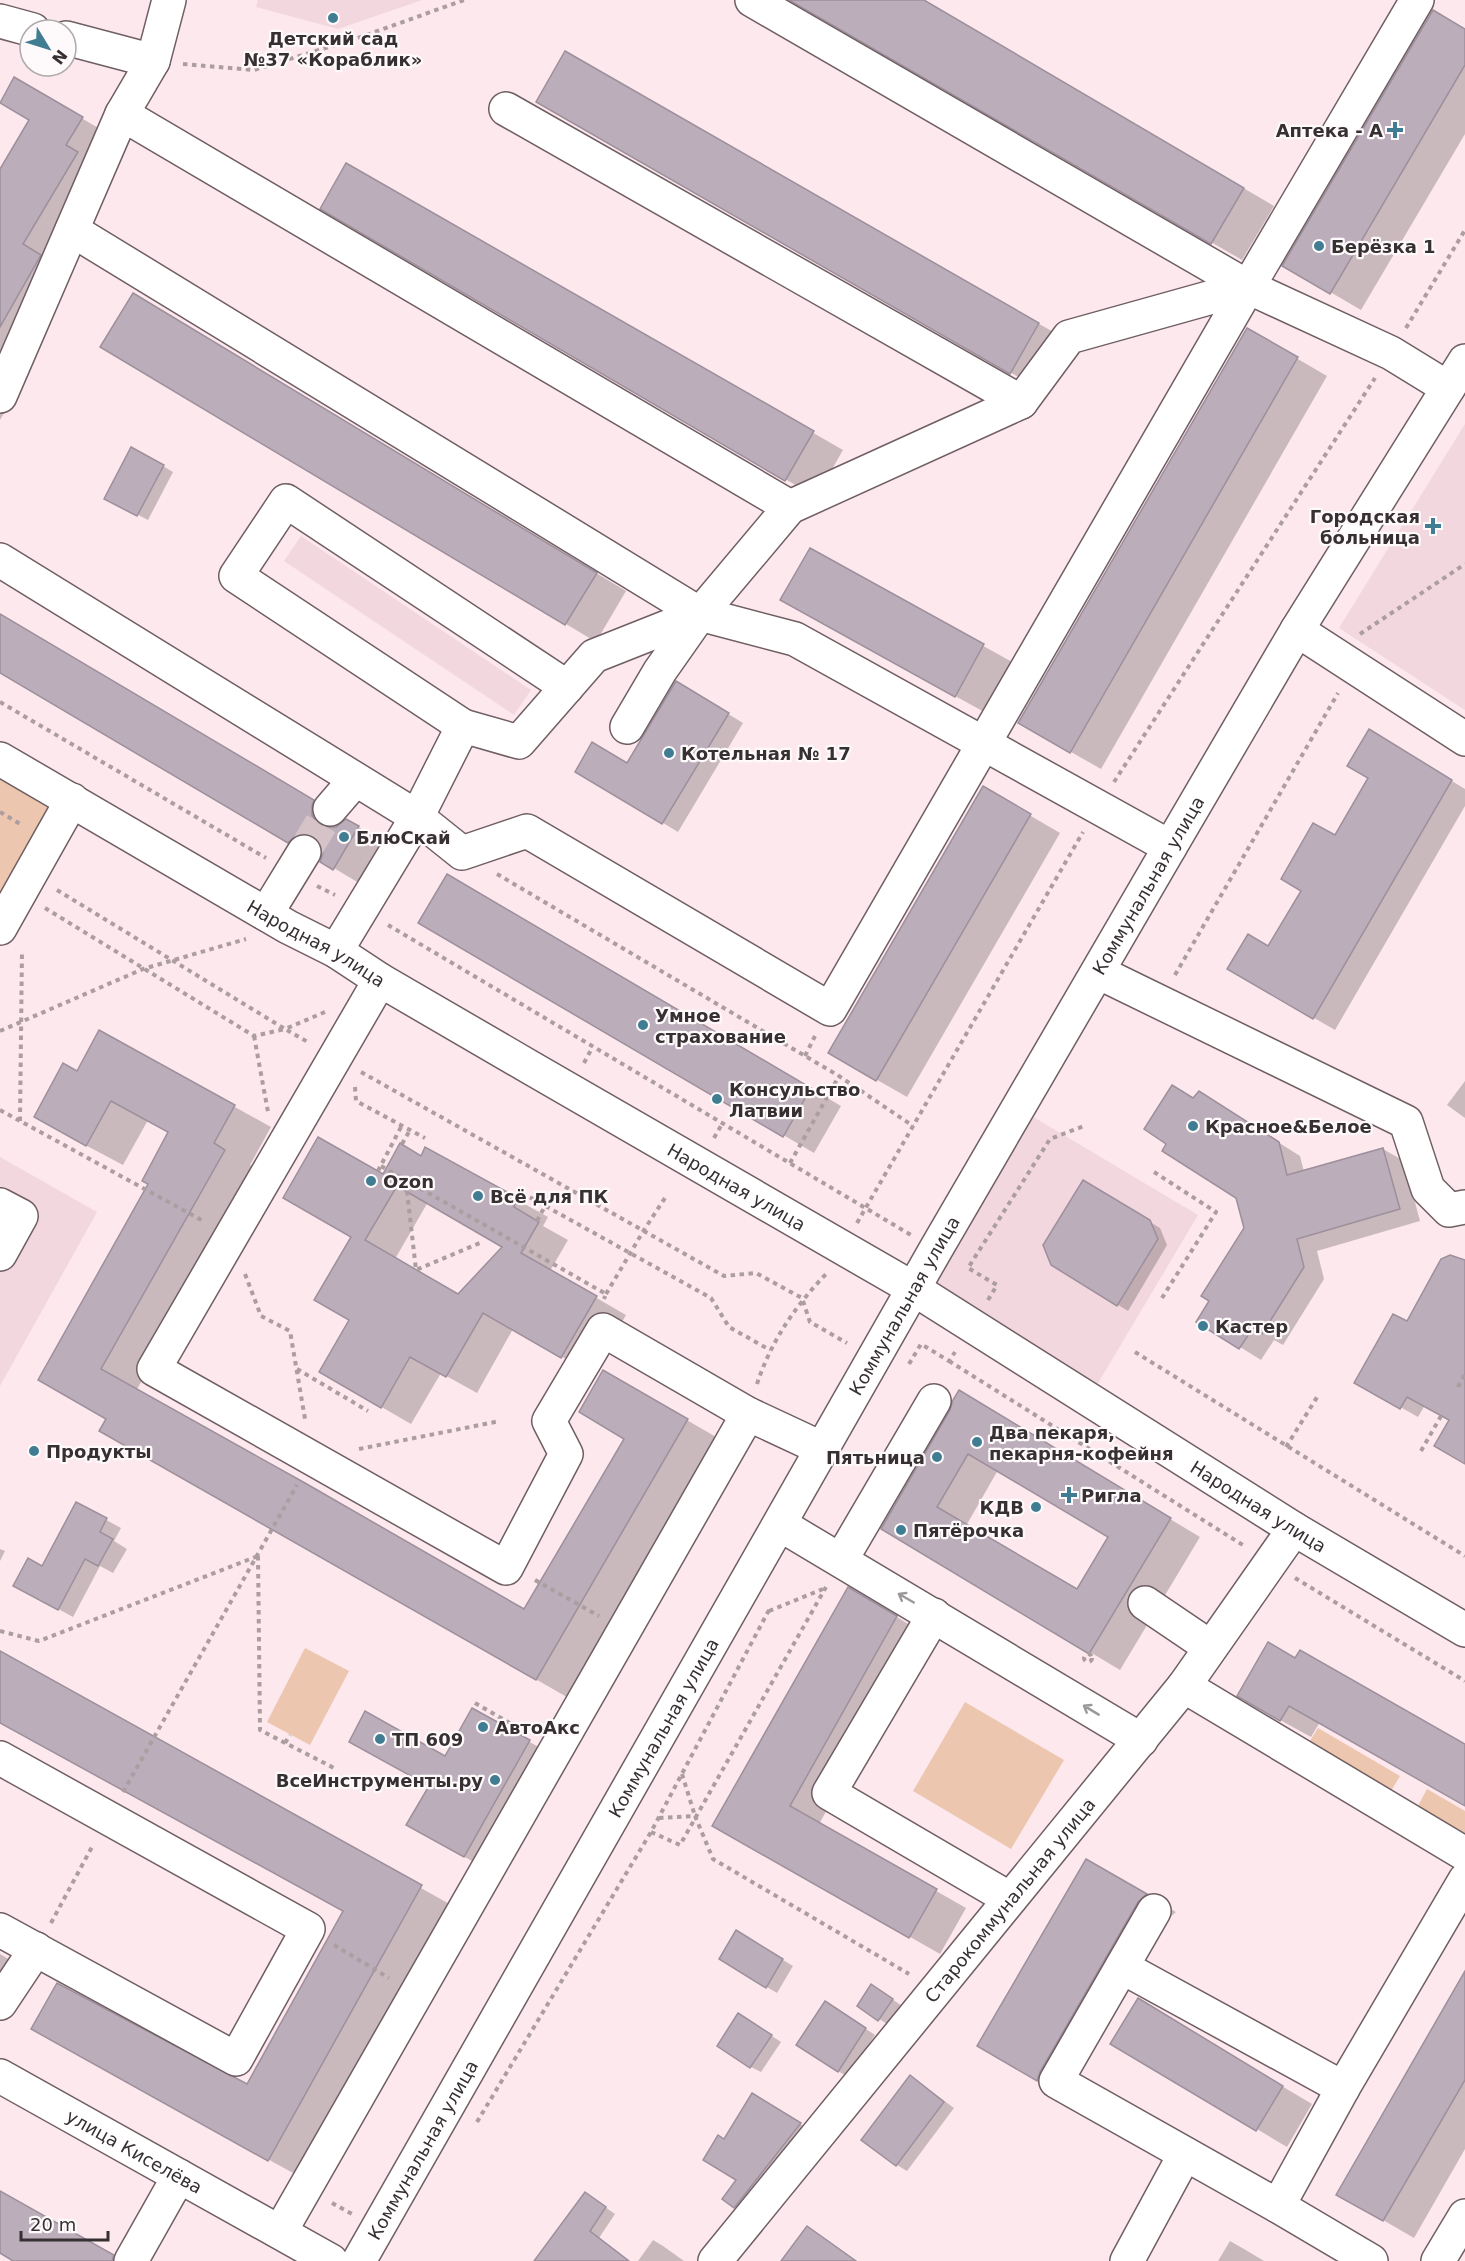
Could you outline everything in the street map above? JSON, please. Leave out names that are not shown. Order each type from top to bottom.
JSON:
[{"type":"street","points":[[0,396],[122,114],[153,61],[169,0]]},
{"type":"street","points":[[752,0],[1248,287],[1391,353],[1457,374]]},
{"type":"street","points":[[0,561],[417,818],[462,853],[527,831],[830,1009],[1417,0]]},
{"type":"street","points":[[0,21],[18,26]]},
{"type":"street","points":[[78,41],[153,61]]},
{"type":"street","points":[[506,110],[1021,402]]},
{"type":"street","points":[[122,114],[790,507]]},
{"type":"street","points":[[72,230],[700,614],[795,639],[1170,847]]},
{"type":"street","points":[[627,727],[660,671],[700,614],[790,507],[1021,402],[1069,337],[1248,287]]},
{"type":"street","name":"Коммунальная улица","points":[[359,2261],[781,1525],[936,1249],[1297,630],[1457,374]]},
{"type":"street","points":[[567,687],[286,501],[236,576],[463,726],[519,742],[567,687],[594,656],[700,614]]},
{"type":"street","points":[[1297,630],[1354,652],[1465,739]]},
{"type":"street","points":[[336,951],[417,818],[463,726]]},
{"type":"street","name":"Народная улица","points":[[0,759],[72,800],[258,926],[336,951],[380,980],[914,1289],[1294,1529],[1465,1629]]},
{"type":"street","points":[[330,809],[355,780]]},
{"type":"street","points":[[11,935],[25,884],[72,800]]},
{"type":"street","points":[[258,926],[297,862]]},
{"type":"street","points":[[1098,972],[1406,1122],[1428,1189],[1449,1210],[1465,1207]]},
{"type":"street","points":[[380,980],[344,1063],[231,1237],[154,1369],[506,1568],[566,1454],[549,1421],[603,1330],[748,1414],[823,1449]]},
{"type":"street","points":[[0,1205],[21,1216],[0,1254]]},
{"type":"street","points":[[852,1566],[934,1401]]},
{"type":"street","points":[[280,2232],[748,1414]]},
{"type":"street","points":[[781,1525],[1141,1740]]},
{"type":"street","name":"Старокоммунальная улица","points":[[715,2261],[1184,1686],[1294,1529]]},
{"type":"street","points":[[1134,1594],[1210,1647]]},
{"type":"street","points":[[934,1615],[829,1792],[1010,1899]]},
{"type":"street","points":[[1184,1686],[1465,1854]]},
{"type":"street","points":[[0,1758],[308,1929],[236,2059],[0,1930]]},
{"type":"street","points":[[1278,2206],[1343,2088],[1465,1880]]},
{"type":"street","points":[[1154,1911],[1056,2081],[1371,2261]]},
{"type":"street","points":[[0,2003],[36,1949]]},
{"type":"street","points":[[1122,1967],[1343,2088]]},
{"type":"street","name":"улица Киселёва","points":[[0,2076],[332,2261]]},
{"type":"street","points":[[1127,2261],[1185,2154]]},
{"type":"street","points":[[131,2261],[179,2176]]},
{"type":"street","points":[[1438,2261],[1465,2216]]},
{"type":"path","points":[[153,61],[254,70],[361,37],[464,0]]},
{"type":"path","points":[[1159,1002],[1354,652],[1465,564]]},
{"type":"path","points":[[0,702],[297,862],[361,909],[968,1269]]},
{"type":"path","points":[[0,812],[26,828]]},
{"type":"path","points":[[462,853],[838,1076],[913,1126]]},
{"type":"path","points":[[25,884],[171,959],[344,1063],[724,1276],[756,1273],[802,1298]]},
{"type":"path","points":[[25,884],[143,969],[254,1036],[285,1029],[329,1011]]},
{"type":"path","points":[[0,1032],[143,969],[258,926]]},
{"type":"path","points":[[11,935],[20,1022],[20,1120]]},
{"type":"path","points":[[254,1036],[268,1115]]},
{"type":"path","points":[[344,1063],[356,1101],[425,1138]]},
{"type":"path","points":[[790,1163],[838,1076]]},
{"type":"path","points":[[0,1110],[231,1237],[261,1316],[290,1331],[311,1459],[108,1817],[36,1949]]},
{"type":"path","points":[[378,1171],[402,1125]]},
{"type":"path","points":[[402,1144],[410,1130]]},
{"type":"path","points":[[381,1166],[604,1297],[665,1198]]},
{"type":"path","points":[[1154,1172],[1216,1212],[1162,1298]]},
{"type":"path","points":[[407,1191],[416,1270],[482,1242]]},
{"type":"path","points":[[522,1193],[711,1298],[729,1327],[771,1350]]},
{"type":"path","points":[[537,1221],[545,1206]]},
{"type":"path","points":[[1135,1352],[1465,1556]]},
{"type":"path","points":[[949,1361],[1271,1563],[1465,1681]]},
{"type":"path","points":[[297,1369],[368,1411]]},
{"type":"path","points":[[1458,1387],[1465,1374]]},
{"type":"path","points":[[1286,1447],[1319,1394]]},
{"type":"path","points":[[1421,1451],[1441,1416]]},
{"type":"path","points":[[311,1459],[500,1421]]},
{"type":"path","points":[[0,1631],[39,1641],[258,1556]]},
{"type":"path","points":[[258,1556],[260,1730],[334,1768]]},
{"type":"path","points":[[508,1565],[624,1630]]},
{"type":"path","points":[[768,1611],[824,1589],[852,1566]]},
{"type":"path","points":[[651,1832],[680,1845],[824,1589],[852,1566]]},
{"type":"path","points":[[472,2130],[651,1832],[774,1601]]},
{"type":"path","points":[[475,1703],[556,1750]]},
{"type":"path","points":[[285,1743],[290,1735]]},
{"type":"path","points":[[682,1773],[695,1816],[712,1859],[935,1989]]},
{"type":"path","points":[[658,1818],[695,1816]]},
{"type":"path","points":[[308,1929],[416,1994]]},
{"type":"shaded area","name":"Детский сад №37 «Кораблик»","points":[[258,0],[422,0],[338,29],[256,7]]},
{"type":"shaded area","name":"Городская больница","points":[[1465,424],[1465,710],[1339,628]]},
{"type":"shaded area","points":[[301,536],[531,690],[514,715],[284,561]]},
{"type":"shaded area","points":[[0,778],[56,813],[0,913]]},
{"type":"shaded area","points":[[1025,1112],[1198,1215],[1094,1390],[925,1287]]},
{"type":"shaded area","points":[[0,1157],[97,1212],[0,1386]]},
{"type":"shaded area","points":[[305,1648],[349,1671],[310,1745],[267,1722]]},
{"type":"shaded area","points":[[965,1702],[1064,1760],[1011,1849],[913,1791]]},
{"type":"shaded area","points":[[1318,1728],[1400,1776],[1391,1791],[1308,1744]]},
{"type":"shaded area","points":[[1427,1789],[1465,1811],[1465,1833],[1418,1806]]},
{"type":"building","points":[[789,0],[924,0],[1244,188],[1211,244]]},
{"type":"building","points":[[1433,10],[1465,29],[1465,65],[1330,294],[1282,266]]},
{"type":"building","points":[[565,51],[1039,323],[1010,374],[536,102]]},
{"type":"building","points":[[14,77],[83,117],[66,145],[78,152],[23,244],[41,255],[0,327],[0,169],[29,120],[0,103]]},
{"type":"building","points":[[346,163],[814,431],[785,481],[320,209]]},
{"type":"building","points":[[133,293],[597,573],[565,625],[100,347]]},
{"type":"building","points":[[1247,328],[1298,357],[1070,753],[1018,723]]},
{"type":"building","points":[[131,447],[164,465],[137,516],[104,499]]},
{"type":"building","points":[[810,548],[984,644],[955,697],[780,600]]},
{"type":"building","points":[[0,614],[314,800],[312,815],[318,824],[336,827],[346,819],[359,826],[333,870],[320,862],[323,853],[321,844],[313,836],[305,833],[296,835],[288,843],[0,673]]},
{"type":"building","name":"Котельная № 17","points":[[676,681],[729,713],[662,824],[575,772],[592,742],[627,763]]},
{"type":"building","points":[[1369,729],[1452,780],[1313,1019],[1227,969],[1248,934],[1268,946],[1301,891],[1281,879],[1313,823],[1335,835],[1368,778],[1347,766]]},
{"type":"building","points":[[983,786],[1031,814],[876,1081],[828,1053]]},
{"type":"building","points":[[447,874],[811,1088],[783,1137],[418,923]]},
{"type":"building","points":[[99,1030],[235,1105],[214,1143],[225,1150],[101,1369],[524,1609],[624,1439],[579,1412],[603,1370],[688,1419],[536,1680],[99,1431],[106,1419],[38,1380],[148,1184],[142,1181],[168,1132],[111,1101],[86,1146],[34,1117],[63,1063],[77,1071]]},
{"type":"building","points":[[1172,1085],[1193,1098],[1199,1091],[1279,1142],[1287,1175],[1383,1148],[1400,1209],[1297,1239],[1304,1267],[1262,1334],[1253,1328],[1239,1349],[1196,1322],[1209,1301],[1201,1296],[1244,1228],[1236,1198],[1162,1151],[1166,1144],[1144,1129]]},
{"type":"building","points":[[318,1137],[383,1174],[400,1143],[421,1156],[425,1147],[518,1198],[514,1207],[539,1222],[521,1253],[597,1296],[561,1358],[483,1313],[446,1377],[410,1357],[381,1408],[319,1372],[349,1320],[314,1300],[351,1237],[283,1198]],"holes":[[[397,1186],[502,1247],[458,1294],[365,1240]]]},
{"type":"building","points":[[1083,1180],[1150,1220],[1158,1239],[1117,1306],[1051,1265],[1043,1245]]},
{"type":"building","points":[[1450,1255],[1465,1260],[1465,1464],[1434,1446],[1449,1420],[1407,1397],[1400,1409],[1354,1383],[1393,1314],[1407,1321],[1441,1259]]},
{"type":"building","points":[[959,1390],[1171,1518],[1089,1654],[881,1529],[950,1410]],"holes":[[[968,1454],[1108,1537],[1077,1589],[937,1507]]]},
{"type":"building","points":[[76,1502],[107,1518],[100,1532],[113,1539],[98,1566],[85,1559],[58,1610],[13,1586],[28,1558],[42,1566]]},
{"type":"building","points":[[848,1587],[897,1616],[790,1806],[937,1889],[909,1938],[712,1826]]},
{"type":"building","points":[[1268,1642],[1295,1658],[1300,1650],[1465,1744],[1465,1806],[1289,1706],[1280,1721],[1237,1696]]},
{"type":"building","points":[[0,1651],[422,1885],[268,2161],[31,2029],[57,1983],[247,2084],[343,1911],[0,1723]]},
{"type":"building","points":[[472,1708],[530,1740],[464,1857],[406,1825],[429,1786],[349,1742],[365,1711],[445,1756]]},
{"type":"building","points":[[1086,1859],[1147,1894],[1138,1902],[1040,2072],[1037,2081],[977,2046]]},
{"type":"building","points":[[736,1930],[783,1959],[766,1988],[719,1959]]},
{"type":"building","points":[[1465,1971],[1465,2080],[1383,2221],[1336,2195]]},
{"type":"building","points":[[871,1984],[893,1999],[878,2021],[857,2006]]},
{"type":"building","points":[[1138,1998],[1283,2086],[1256,2131],[1110,2044]]},
{"type":"building","points":[[825,2001],[866,2028],[838,2072],[796,2045]]},
{"type":"building","points":[[738,2013],[772,2035],[750,2068],[717,2046]]},
{"type":"building","points":[[910,2075],[944,2102],[896,2166],[861,2140]]},
{"type":"building","points":[[752,2093],[801,2123],[734,2208],[722,2199],[736,2180],[703,2160],[718,2135],[724,2139]]},
{"type":"building","points":[[0,2191],[114,2255],[112,2261],[13,2261],[0,2253]]},
{"type":"building","points":[[585,2192],[606,2207],[590,2231],[629,2261],[534,2261]]},
{"type":"building","points":[[807,2226],[856,2261],[781,2261]]},
{"type":"tunnel","points":[[304,852],[330,809]]},
{"type":"place","name":"Детский сад №37 «Кораблик»","points":[[333,18]]},
{"type":"place","name":"Аптека - А","points":[[1395,130]]},
{"type":"place","name":"Берёзка 1","points":[[1319,246]]},
{"type":"place","name":"Городская больница","points":[[1433,526]]},
{"type":"place","name":"Котельная № 17","points":[[669,753]]},
{"type":"place","name":"БлюСкай","points":[[344,837]]},
{"type":"place","name":"Умное страхование","points":[[643,1025]]},
{"type":"place","name":"Консульство Латвии","points":[[717,1099]]},
{"type":"place","name":"Красное&Белое","points":[[1193,1126]]},
{"type":"place","name":"Ozon","points":[[371,1181]]},
{"type":"place","name":"Всё для ПК","points":[[478,1196]]},
{"type":"place","name":"Кастер","points":[[1203,1326]]},
{"type":"place","name":"Два пекаря, пекарня-кофейня","points":[[977,1442]]},
{"type":"place","name":"Продукты","points":[[34,1451]]},
{"type":"place","name":"Пятьница","points":[[937,1457]]},
{"type":"place","name":"Ригла","points":[[1069,1495]]},
{"type":"place","name":"КДВ","points":[[1036,1507]]},
{"type":"place","name":"Пятёрочка","points":[[901,1530]]},
{"type":"place","name":"АвтоАкс","points":[[483,1727]]},
{"type":"place","name":"ТП 609","points":[[380,1739]]},
{"type":"place","name":"ВсеИнструменты.ру","points":[[495,1780]]}]
